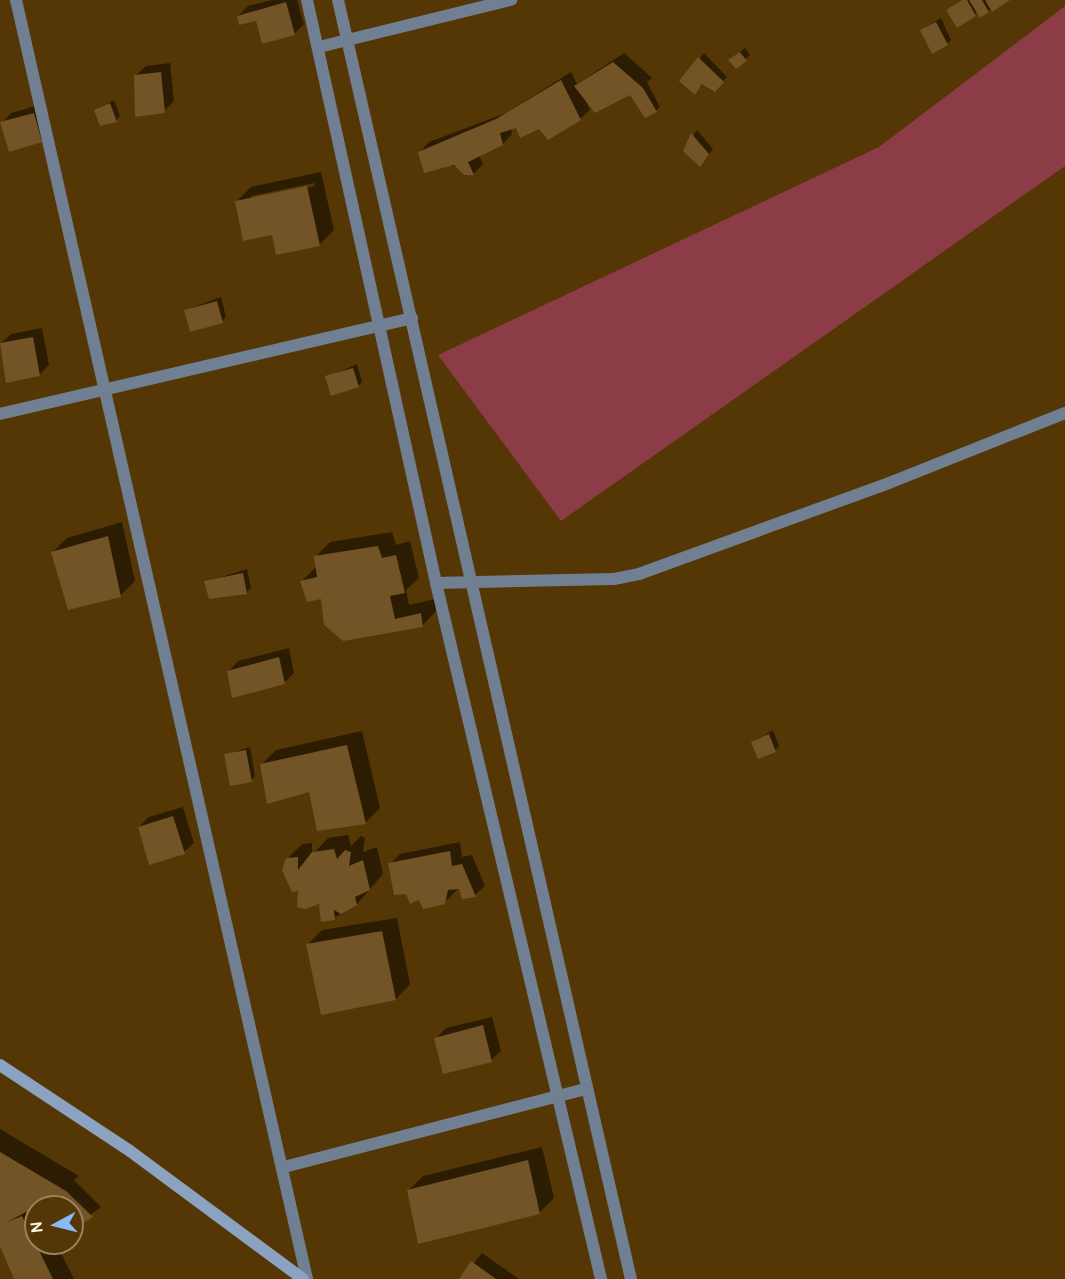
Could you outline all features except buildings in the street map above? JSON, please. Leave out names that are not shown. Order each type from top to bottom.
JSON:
[{"type":"main road","points":[[0,1065],[130,1151],[305,1279]]},
{"type":"street","points":[[16,0],[284,1167],[305,1279]]},
{"type":"street","points":[[307,0],[436,583],[601,1279]]},
{"type":"street","points":[[338,0],[631,1279]]},
{"type":"street","points":[[319,47],[511,0]]},
{"type":"street","points":[[0,414],[412,318]]},
{"type":"street","points":[[436,583],[614,579],[639,574],[889,483],[1065,412]]},
{"type":"street","points":[[284,1167],[586,1089]]},
{"type":"shaded area","points":[[1065,6],[1065,166],[561,521],[438,355],[879,147]]}]
